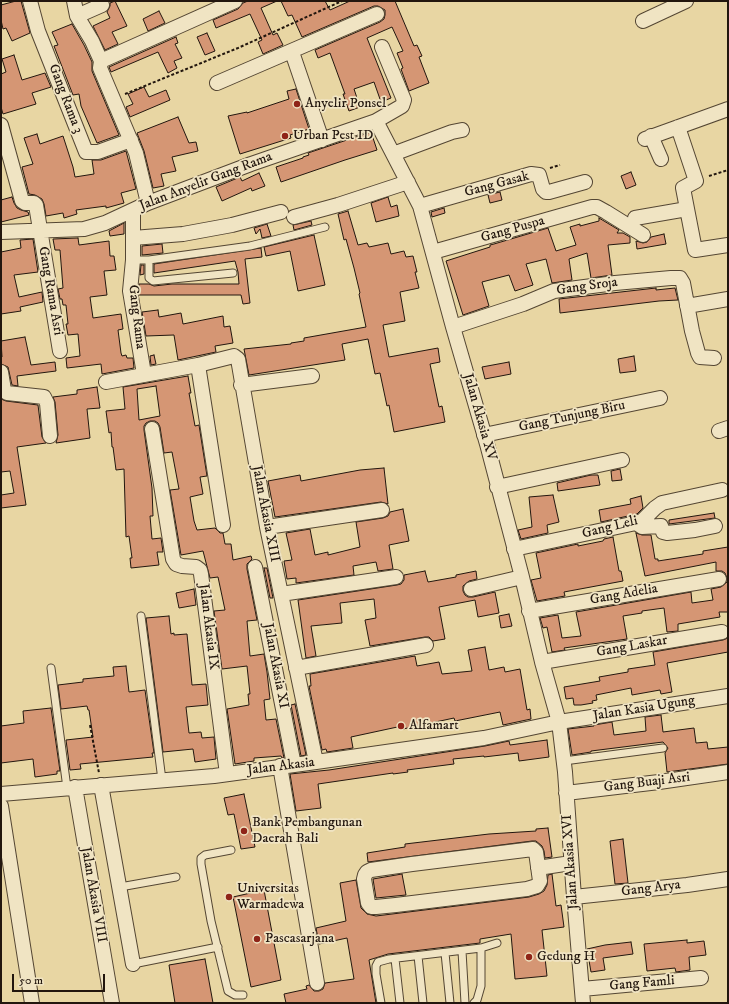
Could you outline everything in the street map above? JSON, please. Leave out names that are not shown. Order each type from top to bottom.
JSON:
[{"type":"street","name":"Gang Rama 3","points":[[30,1],[38,31],[86,152],[98,152],[131,140]]},
{"type":"street","points":[[74,1],[77,16],[92,41],[101,61],[100,68],[131,140],[140,168],[148,203]]},
{"type":"street","points":[[101,61],[235,1]]},
{"type":"street","points":[[643,21],[686,1]]},
{"type":"street","points":[[77,16],[102,5]]},
{"type":"street","points":[[217,83],[292,52],[377,14]]},
{"type":"street","name":"Jalan Anyelir Gang Rama","points":[[1,232],[84,229],[105,223],[148,203],[251,164],[376,121],[404,104],[404,100],[382,47]]},
{"type":"street","points":[[292,52],[322,140]]},
{"type":"street","points":[[661,159],[648,138],[728,109]]},
{"type":"street","name":"Jalan Akasia XV","points":[[376,121],[420,206],[452,327],[484,435],[522,577],[542,662],[559,722]]},
{"type":"street","name":"Gang Rama Asri","points":[[1,125],[22,201],[25,203],[36,204],[60,351]]},
{"type":"street","points":[[678,127],[696,181],[683,188],[695,250],[728,245]]},
{"type":"street","points":[[393,154],[452,132],[462,130]]},
{"type":"street","name":"Gang Gasak","points":[[420,206],[531,174],[539,175],[543,189],[546,192],[584,182]]},
{"type":"street","points":[[294,217],[338,205],[408,182]]},
{"type":"street","name":"Gang Puspa","points":[[433,252],[592,207],[606,212],[643,235]]},
{"type":"street","points":[[635,218],[687,209]]},
{"type":"street","name":"Gang Rama","points":[[133,211],[133,260],[130,291],[144,374]]},
{"type":"street","points":[[132,238],[183,234],[281,212]]},
{"type":"street","name":"Gang Sroja","points":[[452,327],[523,304],[554,291],[615,283],[680,278],[683,283],[686,306]]},
{"type":"street","points":[[714,358],[700,357],[686,306],[728,299]]},
{"type":"street","name":"Jalan Akasia XIII","points":[[106,382],[198,365],[234,356],[239,362],[241,385],[267,527],[316,762]]},
{"type":"street","points":[[198,365],[223,525]]},
{"type":"street","points":[[1,372],[4,390],[7,393],[44,397],[47,403],[50,436]]},
{"type":"street","points":[[241,385],[312,376]]},
{"type":"street","name":"Gang Tunjung Biru","points":[[484,435],[660,398]]},
{"type":"street","name":"Jalan Akasia IX","points":[[152,430],[173,559],[176,564],[196,567],[200,570],[201,574],[227,774]]},
{"type":"street","points":[[498,487],[622,460]]},
{"type":"street","name":"Gang Leli","points":[[514,549],[636,523],[642,521],[662,503],[722,490]]},
{"type":"street","points":[[267,527],[382,510]]},
{"type":"street","points":[[636,523],[642,527],[661,526],[664,533],[695,530],[715,526]]},
{"type":"street","name":"Jalan Akasia XI","points":[[255,567],[294,765]]},
{"type":"street","points":[[281,594],[396,577]]},
{"type":"street","points":[[471,589],[522,577]]},
{"type":"street","name":"Gang Adelia","points":[[529,611],[719,579]]},
{"type":"street","name":"Gang Laskar","points":[[542,662],[722,632]]},
{"type":"street","points":[[296,668],[426,645]]},
{"type":"street","name":"Jalan Kasia Ugung","points":[[559,722],[728,696]]},
{"type":"street","name":"Jalan Akasia","points":[[1,794],[227,774],[484,738],[559,722]]},
{"type":"street","name":"Jalan Akasia XVI","points":[[559,722],[564,761],[571,863],[583,996]]},
{"type":"street","points":[[280,766],[317,983]]},
{"type":"street","name":"Gang Buaji Asri","points":[[566,793],[728,772]]},
{"type":"street","points":[[101,785],[133,964]]},
{"type":"street","name":"Jalan Akasia VIII","points":[[71,787],[112,1003]]},
{"type":"street","points":[[1,806],[32,1003]]},
{"type":"street","points":[[533,849],[536,852],[538,868],[540,882],[533,887],[376,907],[371,907],[368,903],[364,879],[367,872],[371,870],[533,849]]},
{"type":"street","points":[[538,868],[571,863]]},
{"type":"street","name":"Gang Arya","points":[[574,898],[728,879]]},
{"type":"street","name":"Gang Famli","points":[[583,996],[701,978]]},
{"type":"lane","points":[[133,260],[149,260],[250,246],[325,227]]},
{"type":"lane","points":[[149,260],[149,278],[153,281],[233,273]]},
{"type":"lane","points":[[141,616],[162,780]]},
{"type":"lane","points":[[51,668],[71,787]]},
{"type":"lane","points":[[564,761],[663,748]]},
{"type":"lane","points":[[231,850],[205,855],[201,858],[201,864],[210,913],[228,991],[235,995],[243,995]]},
{"type":"lane","points":[[120,887],[176,877]]},
{"type":"lane","points":[[381,1003],[376,966],[378,962],[481,948],[497,943]]},
{"type":"lane","points":[[133,964],[218,947]]},
{"type":"lane","points":[[474,1003],[478,1000],[481,986],[481,948]]},
{"type":"lane","points":[[462,951],[465,1003]]},
{"type":"lane","points":[[445,952],[450,1003]]},
{"type":"lane","points":[[418,956],[423,1003]]},
{"type":"lane","points":[[395,959],[400,1003]]},
{"type":"path","points":[[113,99],[238,48],[342,1]]},
{"type":"path","points":[[696,181],[728,170]]},
{"type":"path","points":[[90,725],[101,785]]},
{"type":"building","points":[[21,1],[30,33],[12,41],[6,28],[3,29],[1,20],[1,5]]},
{"type":"building","points":[[115,1],[127,26],[112,32],[118,44],[105,50],[93,26],[110,18],[107,12],[110,3]]},
{"type":"building","points":[[248,1],[277,1],[261,8],[273,35],[277,33],[283,45],[263,54],[258,42],[262,40],[250,14],[216,28],[213,20],[238,9],[243,3]]},
{"type":"building","points":[[281,1],[325,1],[330,10],[350,1],[395,1],[414,46],[417,45],[422,56],[419,57],[429,83],[409,91],[401,69],[403,68],[397,53],[403,51],[392,27],[367,38],[391,98],[381,102],[374,82],[354,89],[360,107],[349,111],[343,94],[345,94],[330,53],[318,58],[315,50],[380,22],[384,19],[385,10],[378,6],[374,6],[302,37],[292,15],[288,16]]},
{"type":"building","points":[[159,11],[165,23],[148,31],[143,19]]},
{"type":"building","points":[[72,24],[92,62],[92,71],[119,135],[97,143],[81,106],[79,94],[73,95],[54,46],[58,45],[52,32]]},
{"type":"building","points":[[207,33],[215,51],[205,55],[197,37]]},
{"type":"building","points":[[176,37],[178,43],[175,44],[182,58],[174,61],[177,68],[168,73],[158,52],[111,72],[109,67]]},
{"type":"building","points":[[14,55],[22,80],[45,73],[51,87],[32,93],[36,104],[3,114],[1,107],[1,74],[6,72],[2,59]]},
{"type":"building","points":[[144,87],[149,97],[166,90],[170,100],[130,117],[126,107],[133,104],[128,94]]},
{"type":"building","points":[[296,89],[309,129],[290,135],[291,138],[240,154],[228,116],[247,113],[289,99],[287,91]]},
{"type":"building","points":[[178,117],[189,143],[196,142],[198,151],[172,157],[176,171],[161,174],[164,186],[153,188],[144,151],[137,133]]},
{"type":"building","points":[[371,132],[377,150],[281,182],[276,167],[303,158],[309,155],[308,153]]},
{"type":"building","points":[[37,134],[40,144],[63,136],[75,177],[94,174],[92,160],[101,160],[126,151],[136,189],[121,193],[124,203],[106,208],[106,206],[76,210],[77,214],[64,218],[63,213],[46,216],[42,199],[35,195],[29,194],[22,167],[33,164],[24,138]]},
{"type":"building","points":[[631,172],[636,185],[626,189],[621,176]]},
{"type":"building","points":[[259,173],[265,186],[252,191],[251,188],[222,201],[216,187],[240,177],[242,181]]},
{"type":"building","points":[[500,192],[502,200],[490,203],[488,195]]},
{"type":"building","points":[[12,197],[17,208],[28,212],[29,215],[1,222],[1,200]]},
{"type":"building","points":[[388,197],[391,207],[397,205],[399,216],[376,222],[371,203]]},
{"type":"building","points":[[444,208],[445,213],[432,217],[431,212]]},
{"type":"building","points":[[348,211],[358,245],[367,243],[369,247],[388,243],[391,254],[404,251],[406,257],[413,256],[419,288],[400,292],[405,321],[383,325],[389,357],[438,348],[440,362],[430,364],[439,407],[442,406],[445,422],[394,432],[389,405],[387,406],[380,373],[375,374],[368,339],[342,344],[345,360],[249,375],[244,349],[291,344],[304,341],[304,338],[366,327],[354,268],[346,239],[344,240],[338,214]]},
{"type":"building","points":[[599,218],[619,230],[617,233],[623,233],[630,237],[630,243],[608,245],[612,275],[591,278],[587,253],[569,259],[572,280],[552,283],[546,259],[526,264],[533,285],[515,291],[509,275],[482,282],[489,306],[463,315],[446,261],[490,247],[490,245],[548,228],[556,251],[576,245],[570,227],[599,221]]},
{"type":"building","points":[[311,221],[312,225],[294,230],[293,225]]},
{"type":"building","points":[[124,223],[124,234],[110,236],[109,231]]},
{"type":"building","points":[[267,224],[271,236],[262,238],[260,229],[256,234],[254,228]]},
{"type":"building","points":[[664,234],[666,244],[637,249],[636,241],[643,243],[647,242],[651,237]]},
{"type":"building","points":[[314,235],[325,285],[298,291],[290,251],[266,256],[264,247]]},
{"type":"building","points":[[78,238],[79,245],[109,241],[110,256],[114,256],[116,270],[104,271],[107,295],[90,297],[93,318],[121,314],[123,329],[118,330],[121,353],[122,356],[126,355],[127,358],[133,358],[134,368],[102,374],[101,364],[67,368],[66,358],[80,356],[78,334],[68,335],[66,324],[68,324],[66,305],[63,305],[62,299],[60,299],[58,289],[63,288],[60,250],[55,250],[53,239]]},
{"type":"building","points":[[33,239],[38,272],[14,275],[19,297],[42,292],[43,302],[20,307],[21,311],[1,314],[1,252],[21,248],[20,240]]},
{"type":"building","points":[[162,244],[163,253],[142,255],[142,246]]},
{"type":"building","points":[[261,248],[262,257],[245,259],[250,303],[243,304],[241,295],[139,295],[139,284],[149,284],[154,286],[172,284],[239,284],[235,261],[154,273],[154,264]]},
{"type":"building","points":[[141,265],[144,265],[144,274],[140,275]]},
{"type":"building","points":[[656,288],[656,290],[675,288],[678,300],[560,313],[559,299]]},
{"type":"building","points":[[158,310],[159,317],[181,313],[183,324],[223,316],[224,327],[230,326],[233,343],[215,346],[216,352],[178,360],[174,335],[146,336],[142,312]]},
{"type":"building","points":[[25,337],[31,365],[55,362],[56,371],[17,376],[18,386],[12,385],[8,367],[1,364],[1,341]]},
{"type":"building","points":[[154,355],[156,364],[151,365],[150,356]]},
{"type":"building","points":[[634,356],[636,371],[620,373],[618,359]]},
{"type":"building","points":[[509,362],[511,374],[485,379],[482,367]]},
{"type":"building","points":[[188,376],[191,393],[189,393],[195,426],[199,425],[207,476],[200,477],[203,494],[190,497],[194,521],[197,530],[215,528],[220,533],[223,533],[225,544],[231,544],[233,560],[251,556],[252,559],[247,564],[247,569],[257,620],[247,621],[250,656],[264,654],[270,699],[264,700],[266,720],[276,719],[284,758],[281,756],[254,758],[254,761],[235,764],[227,709],[249,705],[248,694],[250,694],[247,666],[222,669],[214,611],[225,610],[218,577],[210,578],[203,551],[181,555],[170,490],[179,489],[172,452],[164,453],[160,427],[155,421],[146,423],[144,430],[152,488],[153,516],[150,516],[152,539],[161,538],[163,552],[157,552],[159,565],[131,568],[130,558],[132,558],[129,536],[126,537],[124,469],[116,470],[111,432],[109,433],[106,411],[125,409],[123,387]],"holes":[[[156,386],[160,416],[139,420],[137,389]]]},
{"type":"building","points":[[97,387],[100,408],[87,409],[90,438],[56,443],[58,435],[55,402],[53,397],[77,394],[77,390]]},
{"type":"building","points":[[1,399],[38,405],[42,437],[46,443],[17,447],[26,505],[1,508],[1,495],[14,493],[10,471],[1,472]]},
{"type":"building","points":[[384,468],[388,504],[381,502],[275,517],[268,481],[300,475],[301,481],[360,470]]},
{"type":"building","points":[[620,469],[622,480],[612,481],[611,471]]},
{"type":"building","points":[[591,475],[598,475],[600,485],[558,491],[557,483]]},
{"type":"building","points":[[553,495],[559,522],[547,525],[548,533],[521,539],[518,530],[532,527],[529,497]]},
{"type":"building","points":[[641,496],[643,508],[637,514],[601,522],[599,510],[631,504],[630,499]]},
{"type":"building","points":[[403,509],[409,541],[389,545],[393,569],[378,571],[376,562],[353,566],[354,575],[296,583],[296,578],[287,579],[284,561],[292,560],[286,533],[310,529],[315,555],[328,552],[328,555],[360,547],[356,522],[383,518],[388,516],[390,512]]},
{"type":"building","points":[[714,513],[715,518],[669,524],[669,520]]},
{"type":"building","points":[[636,533],[651,535],[655,559],[658,559],[658,561],[703,554],[703,551],[728,547],[728,612],[719,612],[720,617],[678,624],[678,631],[667,632],[664,608],[642,611],[642,613],[623,616],[627,639],[564,648],[565,650],[552,652],[547,627],[543,628],[540,618],[558,615],[562,638],[581,636],[576,612],[691,592],[692,603],[713,600],[711,589],[721,587],[727,582],[725,573],[722,571],[716,571],[716,562],[645,576]]},
{"type":"building","points":[[613,537],[619,571],[621,571],[623,581],[564,592],[565,596],[537,601],[531,580],[541,578],[536,553],[578,544],[578,546],[603,541],[604,539]]},
{"type":"building","points":[[264,568],[267,568],[273,598],[270,598]]},
{"type":"building","points":[[425,571],[428,582],[456,577],[456,575],[476,571],[477,579],[469,581],[463,586],[465,595],[468,597],[473,597],[495,592],[499,613],[478,617],[475,600],[439,607],[445,639],[433,641],[429,637],[425,637],[370,646],[365,620],[376,618],[374,599],[340,603],[342,623],[311,626],[316,656],[306,658],[298,600],[397,585],[401,584],[404,580],[404,575]]},
{"type":"building","points":[[194,589],[196,605],[179,608],[176,593]]},
{"type":"building","points":[[509,614],[512,626],[501,628],[499,616]]},
{"type":"building","points":[[169,616],[171,634],[187,634],[192,685],[206,684],[208,705],[186,707],[189,733],[201,732],[202,738],[214,737],[216,759],[195,762],[193,749],[163,752],[146,618]]},
{"type":"building","points":[[728,638],[728,652],[667,663],[672,692],[661,694],[660,690],[632,695],[631,688],[596,695],[597,700],[592,701],[593,703],[581,705],[574,705],[573,698],[566,699],[564,687],[600,681],[599,677],[628,672],[628,669],[655,665],[653,652]]},
{"type":"building","points":[[485,647],[489,670],[504,667],[505,672],[520,669],[527,710],[530,709],[531,719],[503,725],[500,712],[455,721],[454,718],[403,729],[402,726],[351,737],[353,748],[327,752],[326,749],[322,750],[309,686],[311,686],[310,674],[415,656],[417,666],[439,662],[442,674],[472,671],[468,650]]},
{"type":"building","points":[[126,666],[129,692],[145,690],[154,753],[152,753],[153,757],[80,764],[81,769],[70,770],[66,740],[93,737],[89,710],[87,706],[61,709],[58,685],[83,682],[83,679],[114,676],[113,667]]},
{"type":"building","points":[[295,704],[306,755],[301,756],[291,705]]},
{"type":"building","points":[[51,708],[60,771],[57,771],[57,774],[35,777],[33,759],[1,763],[1,726],[24,723],[23,711]]},
{"type":"building","points":[[661,715],[663,732],[694,728],[696,743],[707,742],[708,749],[728,747],[728,764],[667,772],[665,753],[668,748],[663,742],[591,751],[572,755],[568,729],[612,722],[614,735],[646,731],[645,717]]},
{"type":"building","points":[[547,740],[549,757],[519,761],[518,753],[453,759],[454,764],[407,770],[408,772],[318,784],[321,808],[296,811],[290,774],[329,770],[509,741],[510,745]]},
{"type":"building","name":"Bank Pembangunan Daerah Bali","points":[[244,794],[255,847],[241,849],[234,814],[228,815],[224,798]]},
{"type":"building","points":[[548,828],[552,857],[545,858],[542,846],[536,841],[532,841],[368,862],[367,853],[405,847],[405,844],[489,834],[536,831],[536,829]]},
{"type":"building","points":[[623,839],[628,883],[615,884],[610,841]]},
{"type":"building","points":[[402,874],[406,895],[376,898],[373,879]]},
{"type":"building","points":[[552,874],[556,906],[561,905],[564,927],[542,930],[547,976],[515,979],[511,934],[480,939],[480,943],[388,954],[369,960],[376,1003],[286,1003],[284,994],[307,989],[306,986],[309,985],[314,991],[319,991],[323,989],[325,983],[354,979],[347,938],[319,944],[316,928],[346,921],[340,883],[356,880],[361,908],[367,914],[376,916],[529,897],[544,891],[547,885],[548,875]]},
{"type":"building","name":"Pascasarjana","points":[[264,890],[281,980],[251,987],[233,897]]},
{"type":"building","points":[[687,940],[687,943],[704,941],[706,955],[689,957],[690,970],[676,972],[675,968],[647,971],[644,944]]},
{"type":"building","points":[[631,942],[633,954],[603,958],[605,970],[591,972],[587,949]]},
{"type":"building","points":[[205,959],[213,1003],[175,1003],[169,965]]},
{"type":"place","name":"Anyelir Ponsel","points":[[297,104]]},
{"type":"place","name":"Urban Pest ID","points":[[285,136]]},
{"type":"place","name":"Alfamart","points":[[401,726]]},
{"type":"place","name":"Bank Pembangunan Daerah Bali","points":[[244,831]]},
{"type":"place","name":"Universitas Warmadewa","points":[[229,897]]},
{"type":"place","name":"Pascasarjana","points":[[257,939]]},
{"type":"place","name":"Gedung H","points":[[529,957]]}]
